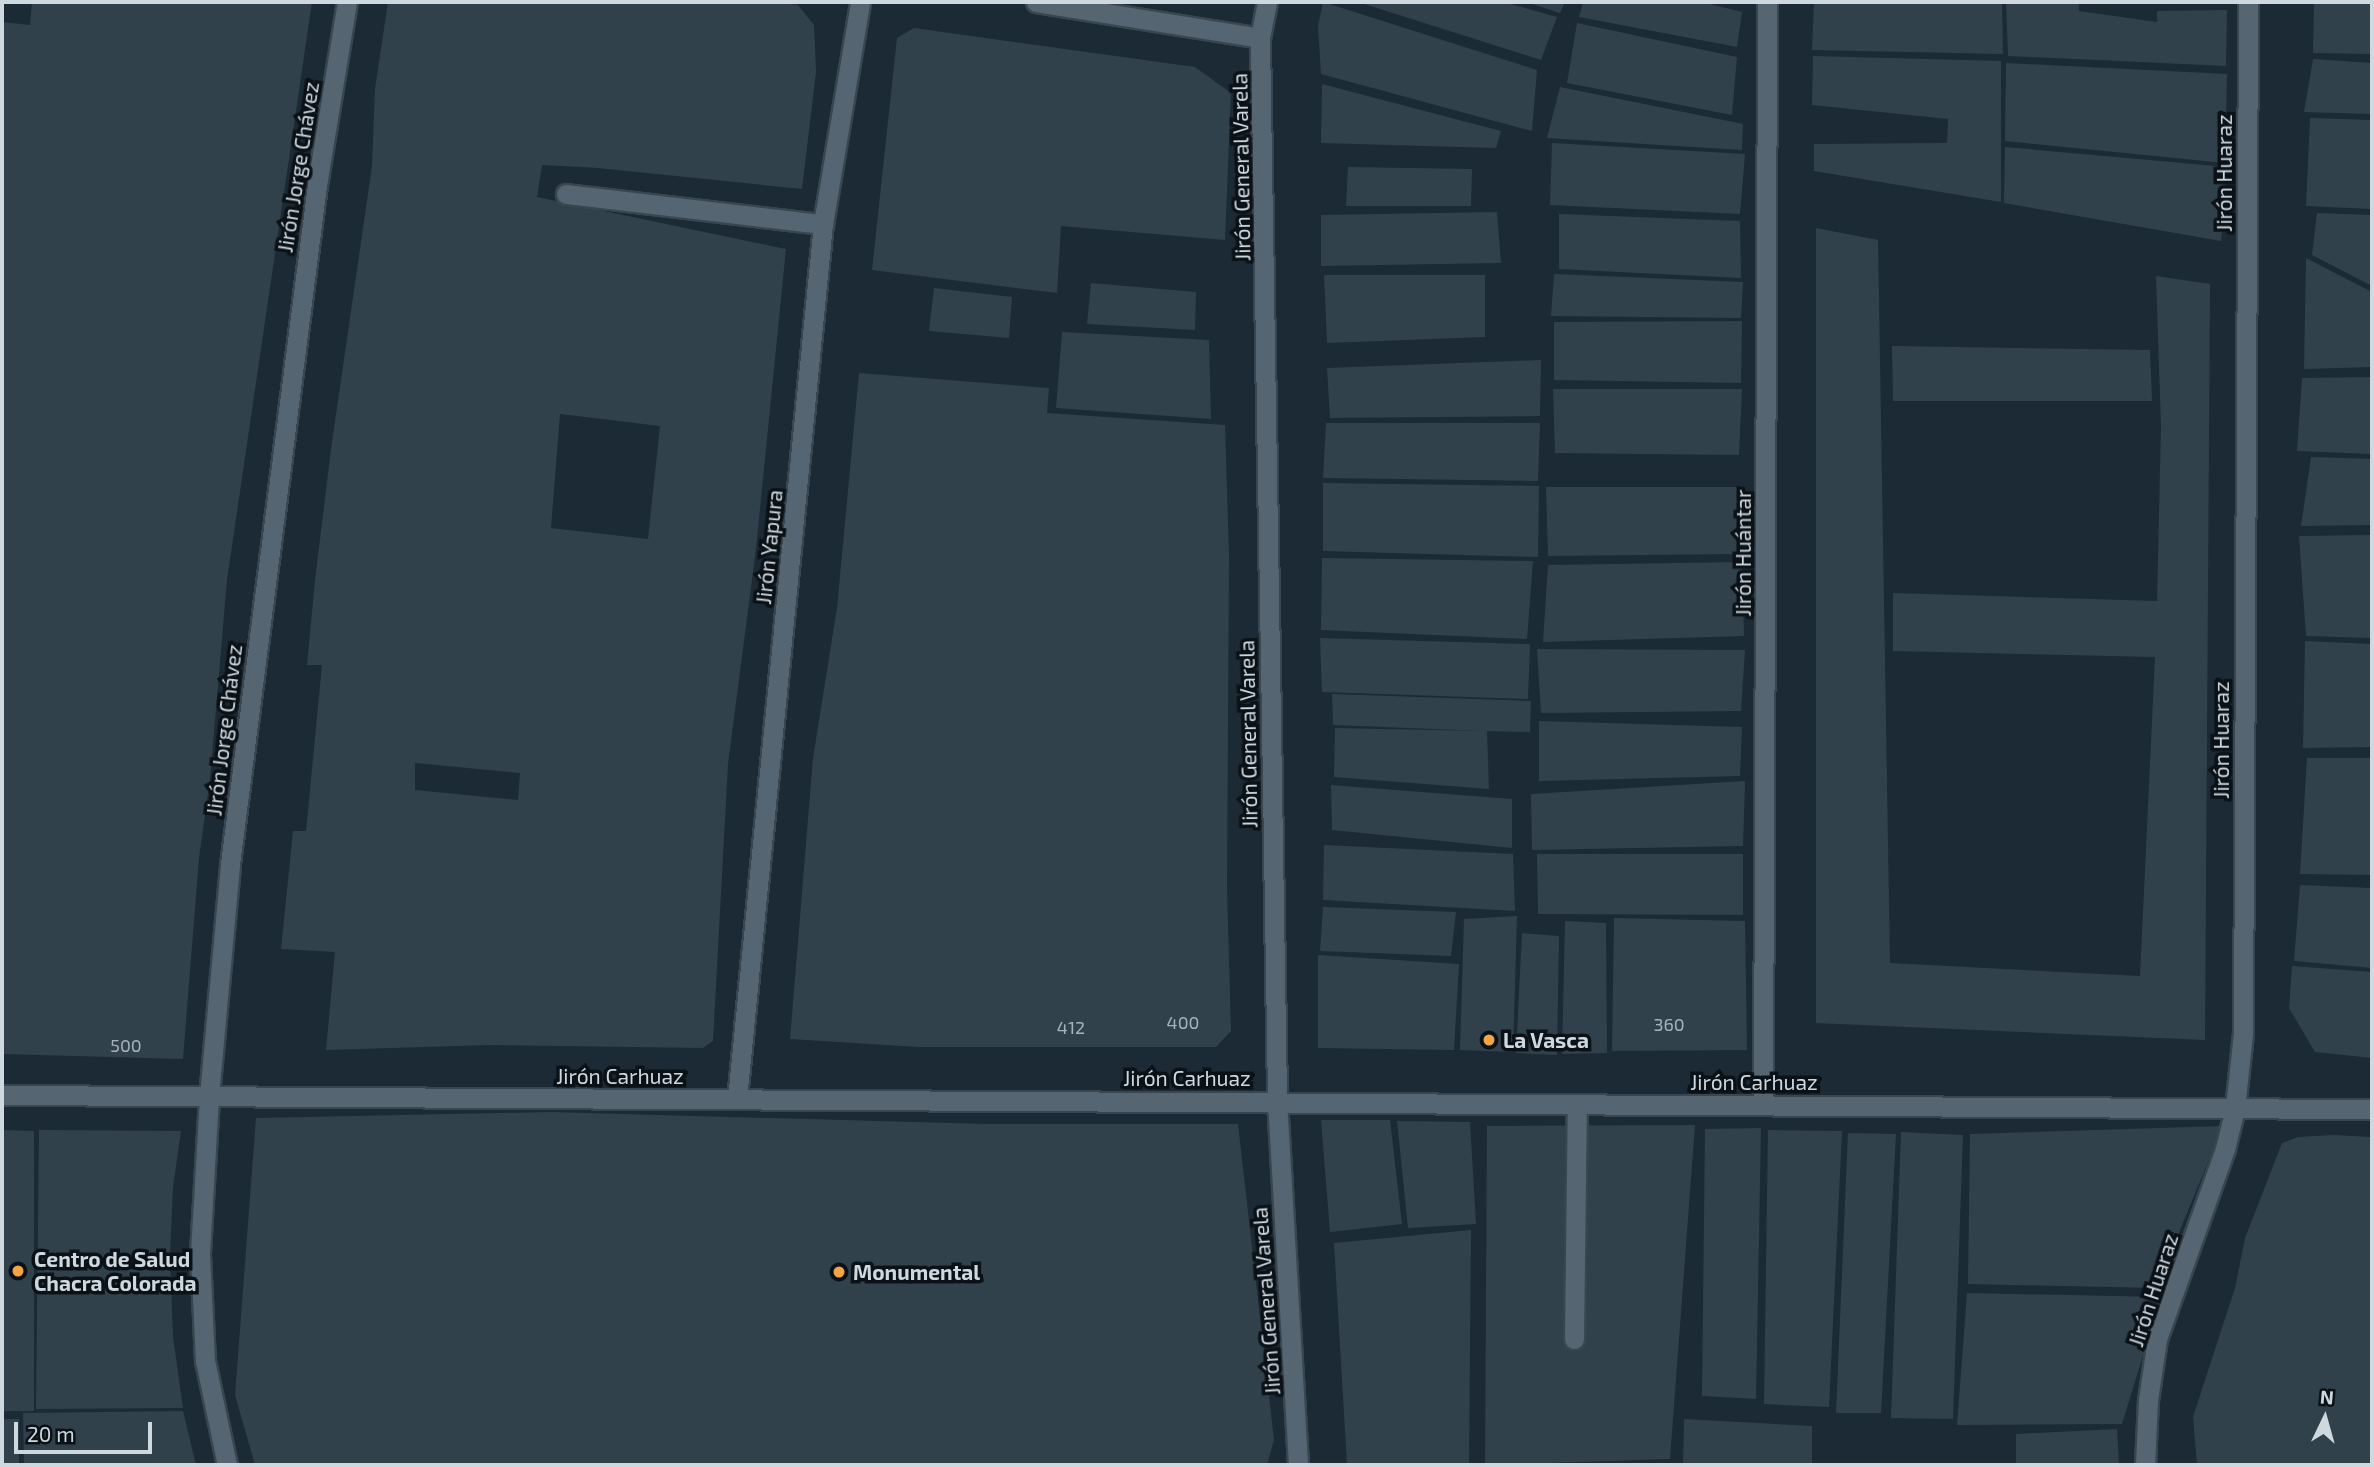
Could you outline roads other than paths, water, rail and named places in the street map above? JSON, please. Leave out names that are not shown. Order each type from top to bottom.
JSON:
[{"type":"street","name":"Jirón Jorge Chávez","points":[[227,1465],[205,1361],[200,1253],[209,1096],[230,864],[317,186],[347,2]]},
{"type":"street","name":"Jirón Yapura","points":[[737,1099],[823,224],[860,2]]},
{"type":"street","points":[[1036,2],[1261,38]]},
{"type":"street","name":"Jirón General Varela","points":[[1268,2],[1261,38],[1277,1100],[1298,1465]]},
{"type":"street","name":"Jirón Huántar","points":[[1763,1105],[1767,2]]},
{"type":"street","name":"Jirón Huaraz","points":[[2146,1465],[2148,1400],[2158,1339],[2225,1149],[2235,1108],[2243,1033],[2248,2]]},
{"type":"street","points":[[566,194],[823,224]]},
{"type":"street","name":"Jirón Carhuaz","points":[[2,1095],[1277,1100],[2372,1109]]},
{"type":"street","points":[[1573,1339],[1577,1104]]},
{"type":"place","name":"La Vasca","points":[[1489,1040]]},
{"type":"place","name":"Centro de Salud Chacra Colorada","points":[[18,1271]]},
{"type":"place","name":"Monumental","points":[[839,1272]]}]
